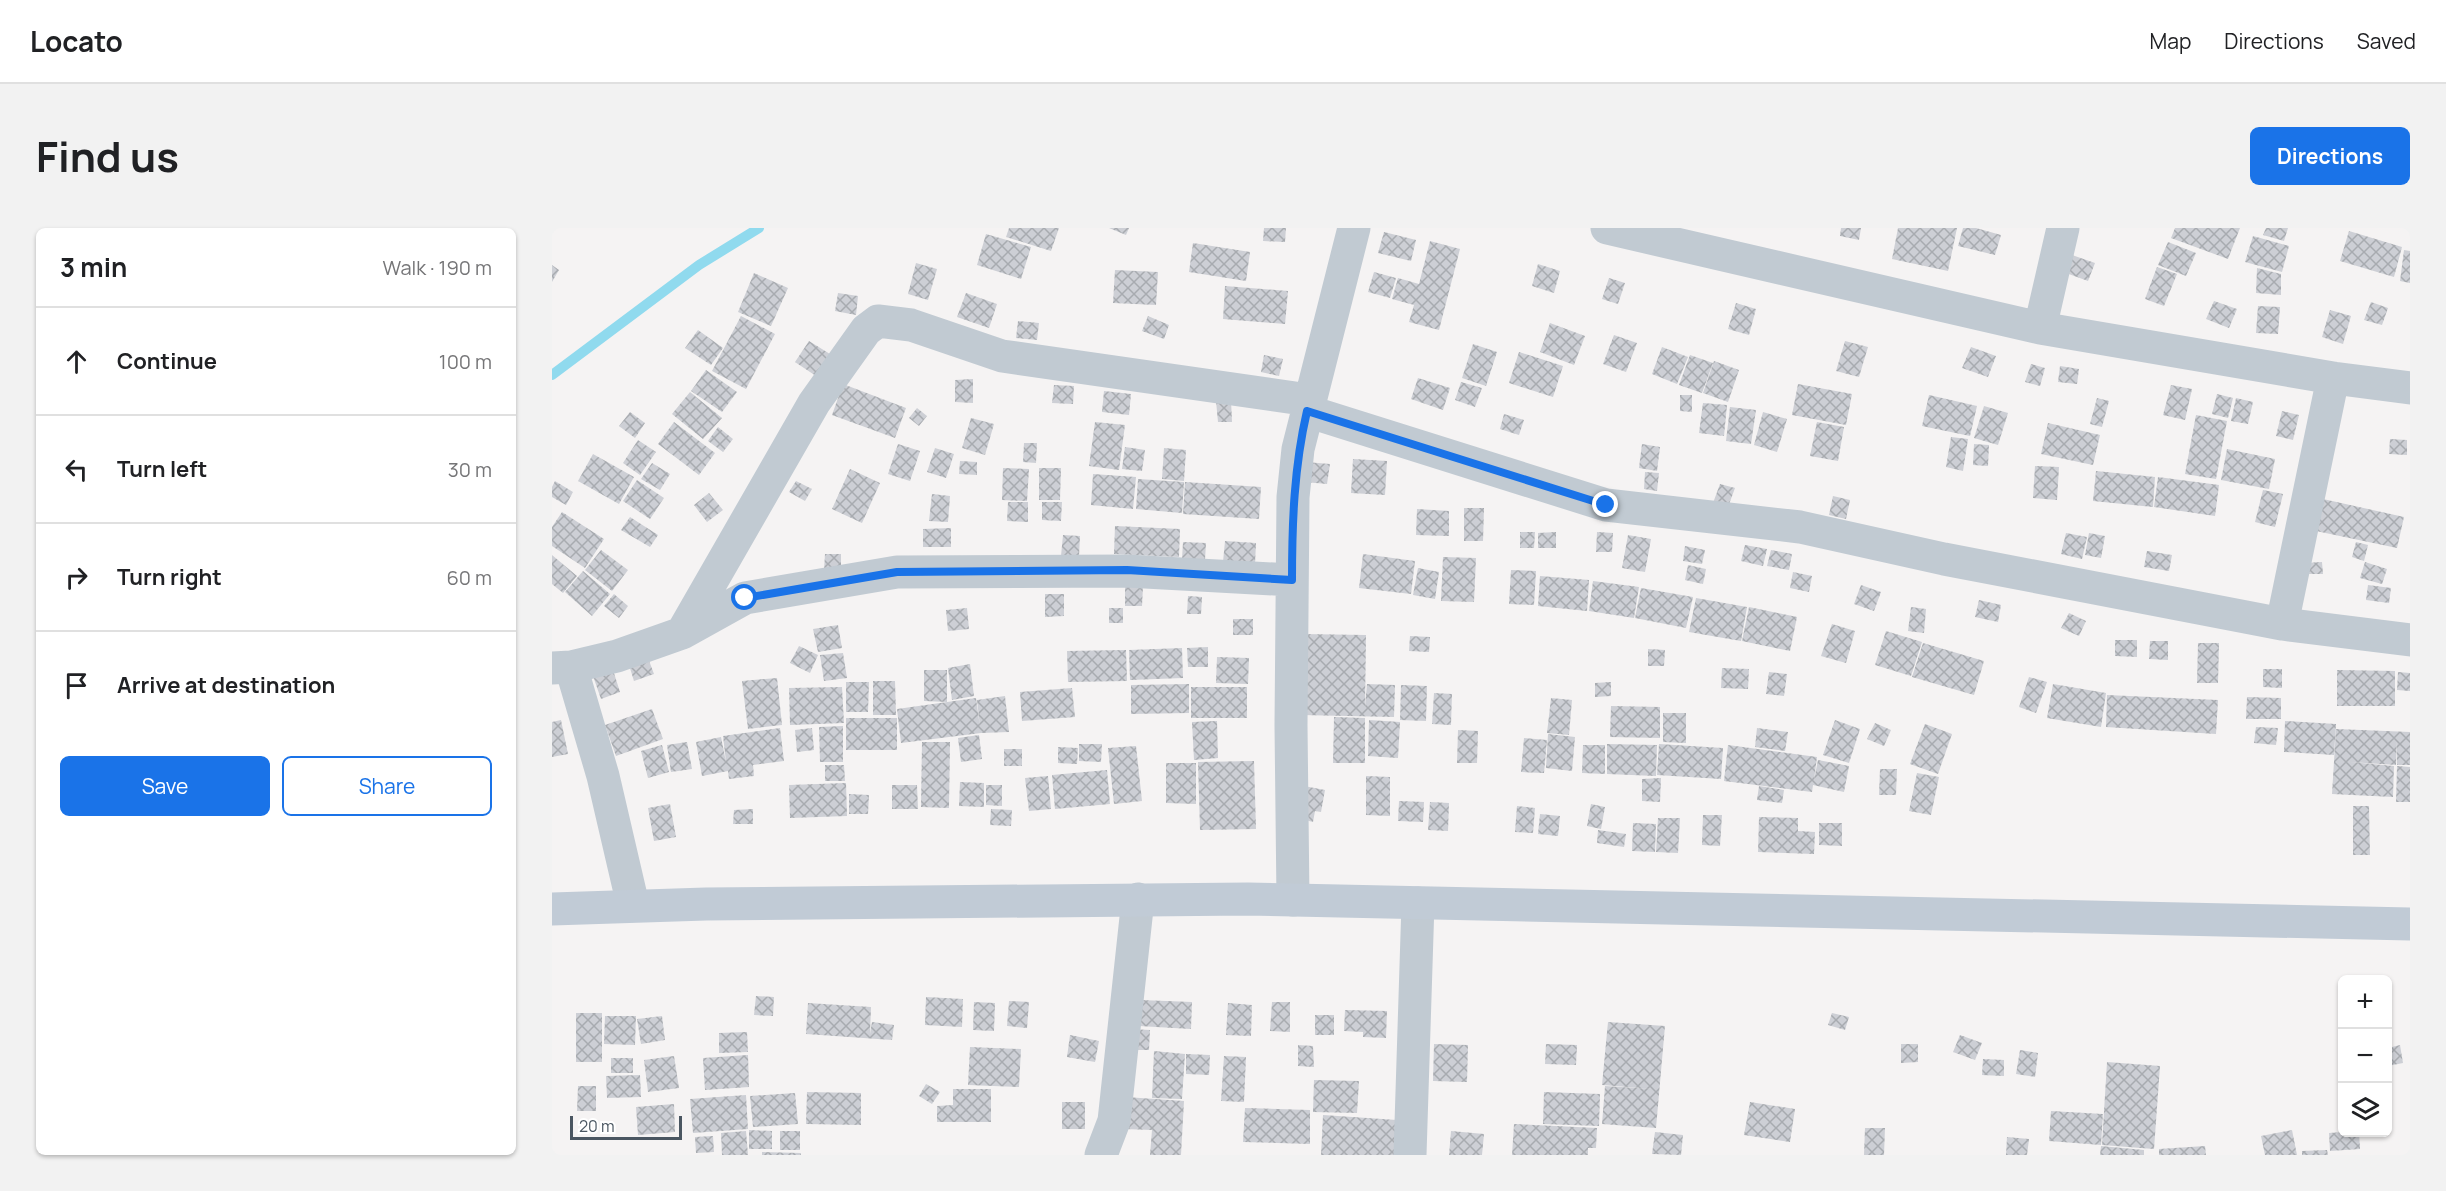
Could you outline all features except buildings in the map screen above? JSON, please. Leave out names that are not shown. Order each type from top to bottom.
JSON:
[{"type":"street","points":[[1293,900],[1293,497],[1298,449],[1354,228]]},
{"type":"street","points":[[1607,228],[2040,328],[2333,378],[2410,388]]},
{"type":"street","points":[[2040,328],[2063,228]]},
{"type":"street","points":[[682,633],[814,403],[866,330],[878,321],[911,325],[1002,356],[1308,406],[1606,505],[1800,527],[1944,559],[2282,624],[2410,640]]},
{"type":"street","points":[[2282,624],[2333,378]]},
{"type":"street","points":[[633,905],[603,776],[561,668],[617,656],[682,633],[745,598],[897,572],[1127,570],[1292,580]]},
{"type":"street","points":[[1101,1155],[1114,1120],[1138,899]]},
{"type":"street","points":[[552,909],[633,905],[1138,899],[1293,900],[2410,924]]},
{"type":"street","points":[[1410,1155],[1418,903]]},
{"type":"waterway","points":[[552,375],[699,265],[759,228]]},
{"type":"route","points":[[745,598],[897,572],[1127,570],[1292,580],[1293,497],[1298,449],[1307,411],[1606,505]]}]
